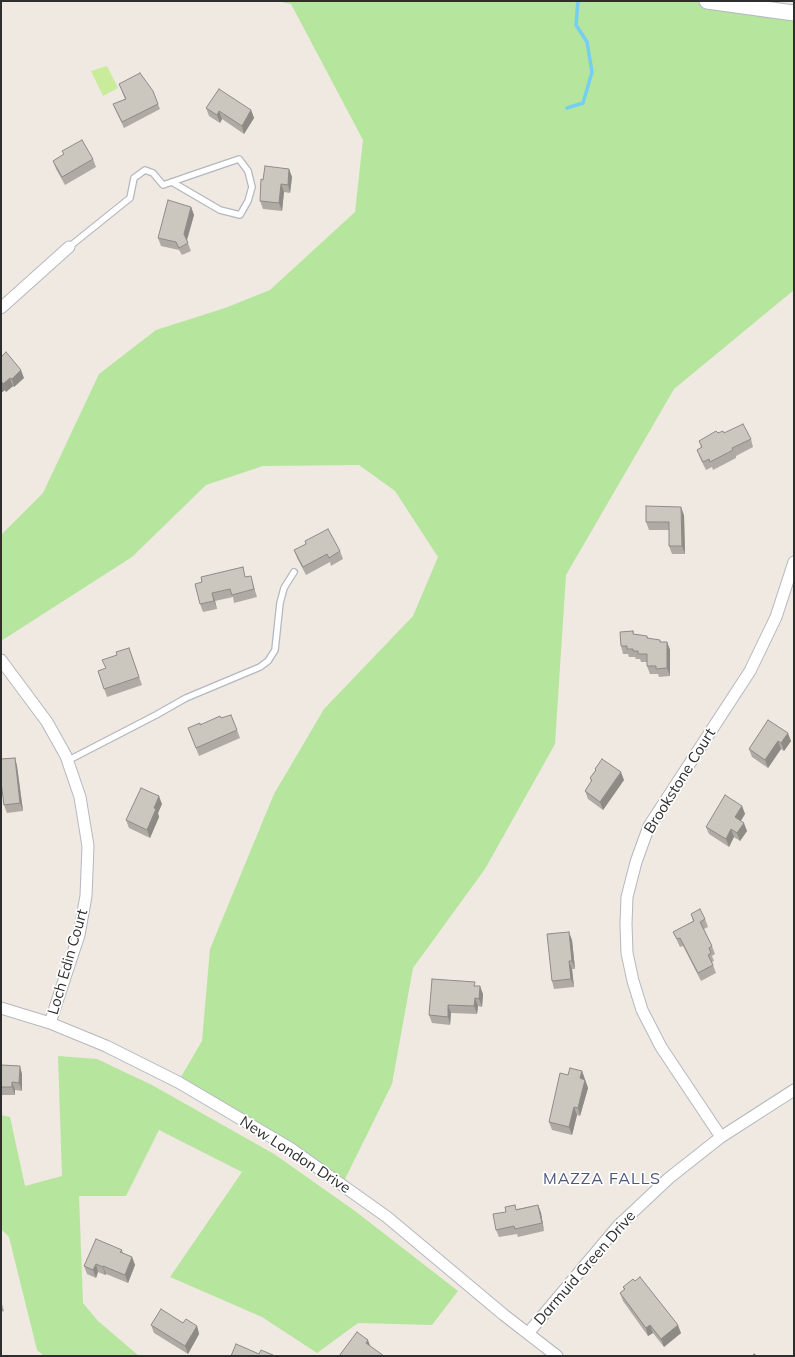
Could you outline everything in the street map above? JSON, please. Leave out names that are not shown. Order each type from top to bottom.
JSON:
[{"type":"main road","points":[[707,1],[794,13]]},
{"type":"street","points":[[1,308],[69,247]]},
{"type":"street","name":"Brookstone Court","points":[[721,1137],[660,1047],[642,1010],[632,981],[627,953],[627,897],[636,862],[649,826],[750,671],[776,616],[794,562]]},
{"type":"street","name":"Loch Edin Court","points":[[1,660],[47,722],[68,761],[80,797],[88,846],[86,896],[79,935],[50,1023]]},
{"type":"street","name":"New London Drive","points":[[1,1008],[50,1023],[106,1046],[178,1082],[290,1148],[387,1217],[504,1315],[529,1332],[557,1356]]},
{"type":"street","name":"Darmuid Green Drive","points":[[529,1332],[618,1226],[669,1178],[721,1137],[794,1090]]},
{"type":"lane","points":[[69,247],[130,198],[134,178],[145,170],[153,173],[163,185],[239,159],[248,171],[252,187],[248,201],[240,215],[220,210],[172,182]]},
{"type":"lane","points":[[68,761],[186,698],[260,668],[268,661],[275,650],[280,603],[284,588],[294,572]]},
{"type":"green space","points":[[277,1],[707,1],[794,13],[794,290],[674,389],[566,575],[555,744],[485,869],[413,968],[392,1084],[342,1185],[178,1082],[202,1041],[210,949],[274,794],[324,709],[413,616],[438,557],[395,491],[359,465],[263,466],[206,485],[132,557],[1,641],[1,535],[43,493],[99,374],[156,330],[225,308],[270,290],[355,212],[363,140],[291,4]]},
{"type":"green space","points":[[107,66],[118,88],[103,96],[91,71]]},
{"type":"green space","points":[[58,1056],[97,1059],[152,1085],[274,1154],[355,1211],[458,1291],[432,1325],[358,1323],[317,1353],[262,1317],[170,1277],[242,1172],[159,1130],[126,1196],[79,1196],[83,1303],[98,1321],[139,1356],[44,1356],[37,1350],[9,1237],[1,1229],[1,1115],[10,1117],[25,1186],[62,1176]]},
{"type":"building","points":[[140,73],[153,91],[158,104],[122,122],[113,104],[126,99],[119,84]]},
{"type":"building","points":[[219,89],[251,110],[242,126],[219,111],[217,115],[206,108]]},
{"type":"building","points":[[82,140],[93,159],[62,177],[53,161],[64,154],[62,151]]},
{"type":"building","points":[[265,166],[289,169],[288,185],[281,184],[279,203],[260,201],[261,179],[263,180]]},
{"type":"building","points":[[168,200],[191,207],[184,234],[188,243],[179,248],[176,242],[158,238]]},
{"type":"building","points":[[6,352],[21,370],[12,379],[10,378],[3,384],[2,382],[1,383],[1,357]]},
{"type":"building","points":[[743,424],[751,439],[732,448],[733,450],[710,462],[709,459],[703,462],[697,450],[702,447],[699,441],[716,431],[718,433],[723,431],[724,433]]},
{"type":"building","points":[[646,506],[681,507],[682,546],[669,546],[669,522],[646,522]]},
{"type":"building","points":[[328,529],[340,551],[329,558],[327,554],[303,567],[294,550],[306,544],[305,541]]},
{"type":"building","points":[[243,567],[245,577],[251,576],[254,589],[232,595],[230,589],[212,593],[214,601],[200,604],[195,584],[202,582],[201,577]]},
{"type":"building","points":[[633,631],[633,634],[647,636],[647,638],[660,640],[660,642],[667,642],[667,668],[656,669],[656,666],[647,666],[647,654],[638,654],[638,651],[627,649],[627,646],[621,646],[620,632]]},
{"type":"building","points":[[129,648],[139,677],[104,689],[98,671],[106,668],[102,660],[117,655],[116,652]]},
{"type":"building","points":[[231,715],[237,730],[196,748],[188,728],[200,723],[200,725],[220,716],[221,718]]},
{"type":"building","points":[[768,720],[788,733],[781,743],[778,741],[765,760],[749,749]]},
{"type":"building","points":[[15,758],[20,803],[4,805],[1,782],[1,759]]},
{"type":"building","points":[[602,759],[621,772],[600,802],[585,791],[592,780],[590,778]]},
{"type":"building","points":[[141,788],[159,796],[154,808],[156,809],[147,830],[126,820]]},
{"type":"building","points":[[725,795],[742,806],[735,817],[744,823],[737,833],[731,829],[726,839],[706,827]]},
{"type":"building","points":[[700,909],[705,919],[700,922],[712,946],[709,948],[711,953],[708,955],[713,965],[698,973],[680,938],[677,939],[673,932],[694,921],[691,914]]},
{"type":"building","points":[[569,932],[572,961],[569,961],[571,979],[552,981],[547,934]]},
{"type":"building","points":[[432,979],[475,982],[474,986],[480,986],[479,999],[475,998],[474,1006],[448,1005],[448,1017],[429,1015]]},
{"type":"building","points":[[1,1065],[20,1066],[19,1083],[12,1082],[12,1087],[1,1087]]},
{"type":"building","points":[[570,1068],[582,1071],[580,1078],[585,1080],[578,1108],[574,1107],[569,1127],[549,1122],[560,1073],[568,1075]]},
{"type":"building","points":[[515,1205],[516,1210],[538,1205],[542,1223],[515,1229],[514,1226],[496,1230],[493,1214],[506,1212],[505,1207]]},
{"type":"building","points":[[96,1239],[122,1250],[120,1252],[132,1257],[125,1275],[96,1264],[93,1270],[84,1266]]},
{"type":"building","points":[[640,1277],[678,1325],[661,1339],[650,1325],[646,1328],[620,1293],[625,1289],[623,1287],[633,1279],[635,1281]]},
{"type":"building","points":[[161,1309],[183,1323],[186,1319],[197,1326],[185,1346],[151,1325]]},
{"type":"building","points":[[357,1332],[368,1340],[366,1343],[384,1356],[339,1356]]},
{"type":"building","points":[[236,1344],[259,1354],[261,1350],[273,1356],[231,1356]]},
{"type":"waterway","points":[[567,108],[583,103],[592,72],[587,42],[576,25],[578,1]]},
{"type":"district","name":"MAZZA FALLS","points":[[602,1179]]}]
